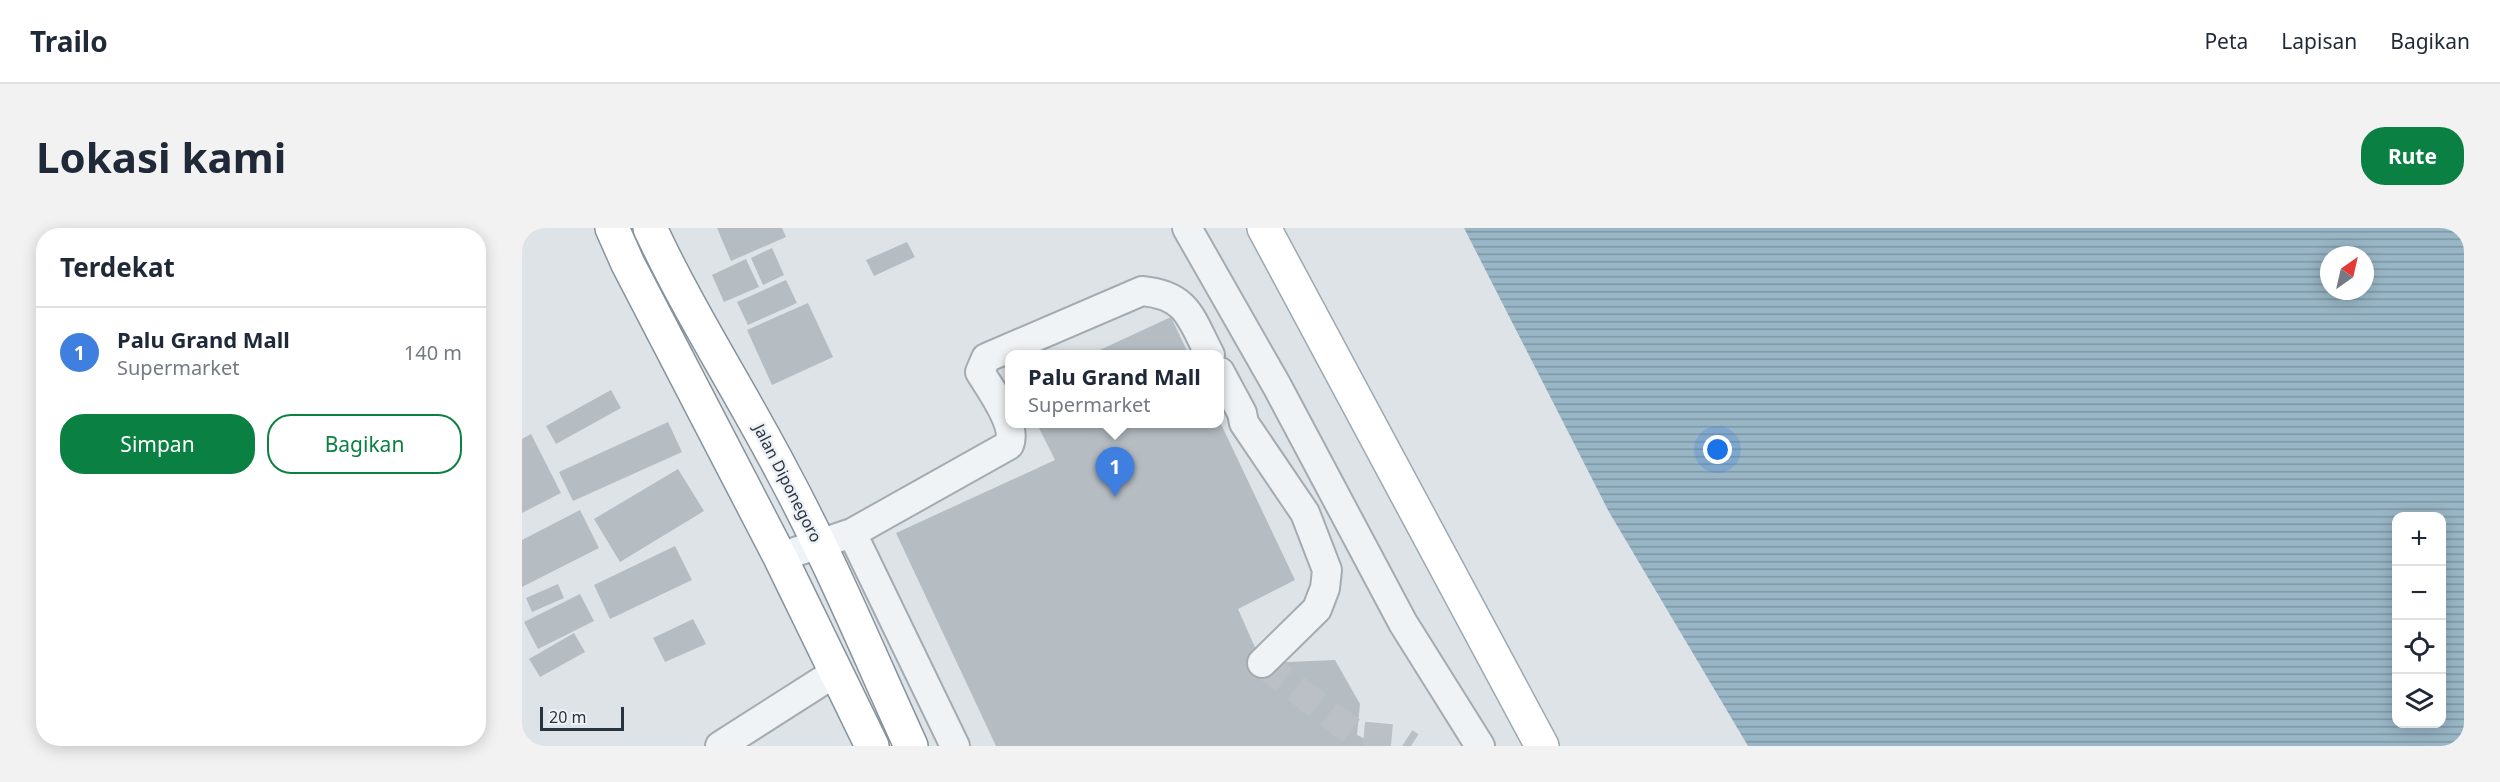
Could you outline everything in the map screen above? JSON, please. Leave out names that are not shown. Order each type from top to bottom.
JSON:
[{"type":"main road","points":[[612,228],[628,264],[780,557],[872,746]]},
{"type":"main road","name":"Jalan Diponegoro","points":[[650,228],[674,278],[754,419],[820,544],[912,746]]},
{"type":"main road","points":[[1264,228],[1542,746]]},
{"type":"street","points":[[1187,228],[1277,386],[1403,623],[1480,746]]},
{"type":"street","points":[[1005,417],[1001,405],[980,372],[986,358],[1142,291],[1160,292],[1183,305],[1208,350]]},
{"type":"street","points":[[1224,379],[1242,413],[1244,423],[1305,513],[1327,570],[1325,588],[1317,609],[1262,663]]},
{"type":"street","points":[[780,557],[852,534],[1009,445],[1012,437],[1009,428]]},
{"type":"street","points":[[852,534],[955,746]]},
{"type":"street","points":[[720,746],[836,672]]},
{"type":"water","points":[[1464,228],[2464,228],[2464,746],[1748,746],[1609,512]]},
{"type":"building","points":[[717,228],[782,228],[786,237],[731,261]]},
{"type":"building","points":[[907,242],[915,257],[874,276],[866,260]]},
{"type":"building","points":[[772,248],[784,275],[763,285],[751,258]]},
{"type":"building","points":[[746,259],[759,287],[724,302],[712,275]]},
{"type":"building","points":[[786,280],[797,303],[748,325],[737,302]]},
{"type":"building","points":[[808,303],[833,357],[772,385],[747,330]]},
{"type":"building","points":[[1171,317],[1187,350],[1100,350]]},
{"type":"building","points":[[611,390],[621,408],[556,444],[546,426]]},
{"type":"building","points":[[668,422],[682,452],[573,501],[559,472]]},
{"type":"building","points":[[1039,428],[1223,428],[1295,580],[1238,609],[1262,663],[1335,660],[1360,704],[1357,735],[1380,746],[996,746],[896,533],[1055,460]]},
{"type":"building","points":[[531,434],[561,493],[522,513],[522,439]]},
{"type":"building","points":[[678,469],[704,511],[620,562],[594,519]]},
{"type":"building","points":[[580,510],[599,548],[522,587],[522,540]]},
{"type":"building","points":[[675,546],[692,580],[610,619],[594,585]]},
{"type":"building","points":[[558,584],[564,598],[532,612],[526,598]]},
{"type":"building","points":[[580,594],[594,621],[538,649],[524,622]]},
{"type":"building","points":[[693,619],[706,644],[665,662],[653,638]]},
{"type":"building","points":[[574,633],[585,652],[540,677],[529,659]]},
{"type":"tunnel","points":[[1262,663],[1357,735],[1400,739],[1411,746]]},
{"type":"place","name":"Palu Grand Mall","points":[[1115,497]]}]
